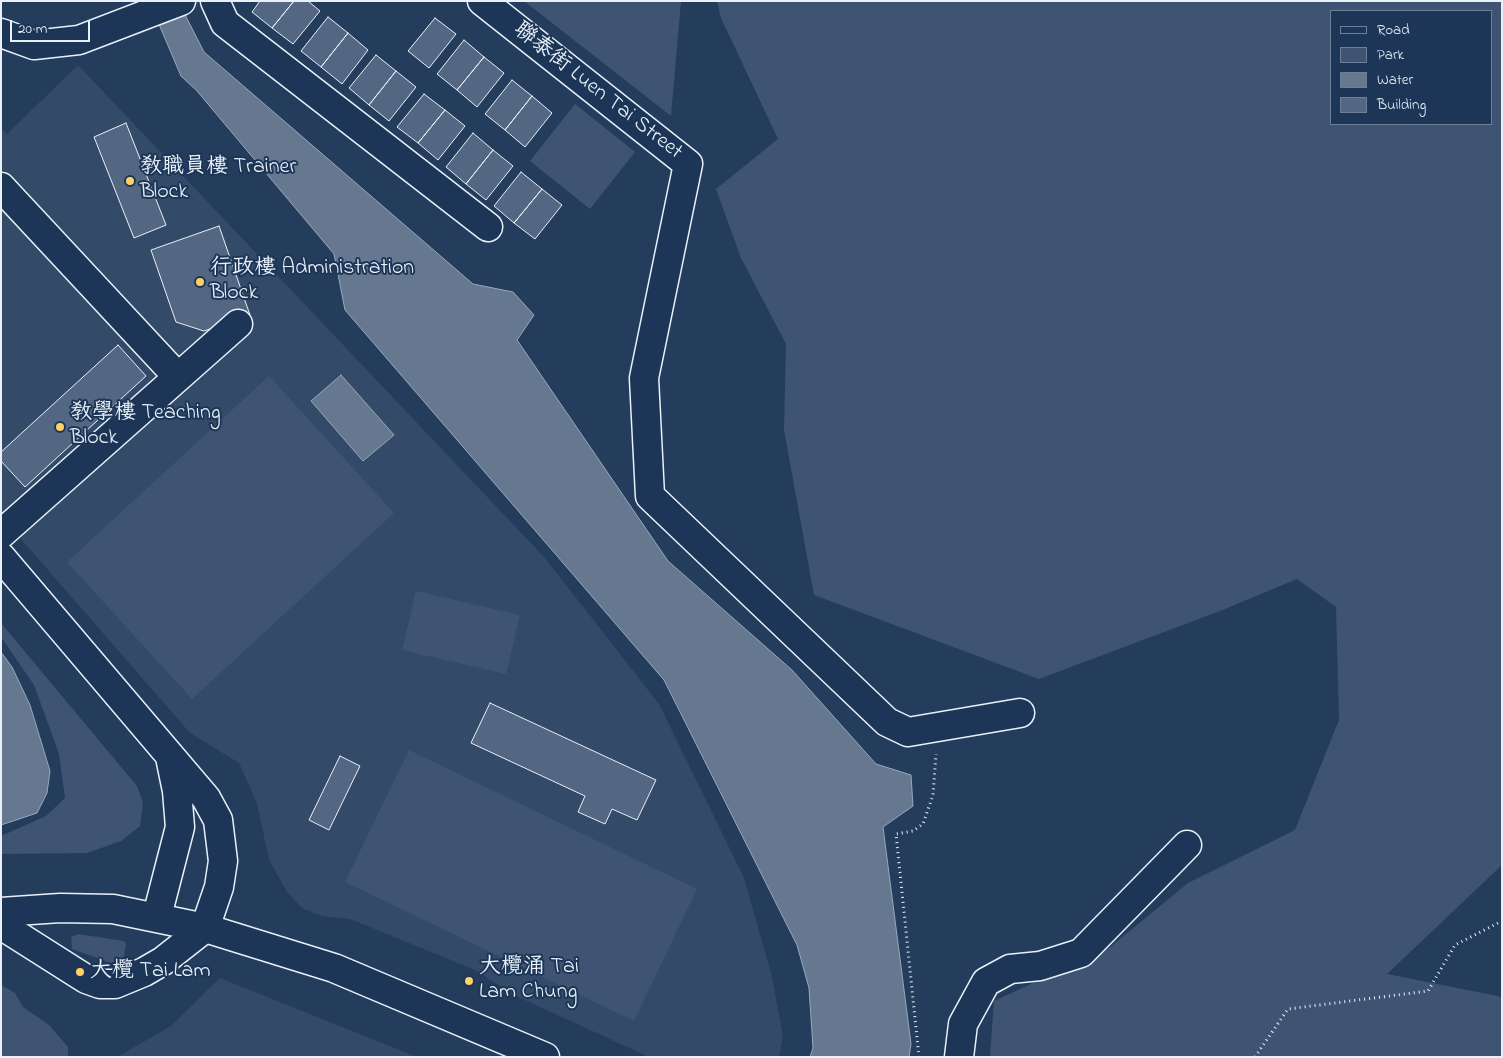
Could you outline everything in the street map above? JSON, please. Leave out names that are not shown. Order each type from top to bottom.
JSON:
[{"type":"street","points":[[1,33],[34,45],[79,40],[181,1]]},
{"type":"street","points":[[215,1],[225,23],[488,227]]},
{"type":"street","name":"聯泰街 Luen Tai Street","points":[[482,1],[688,164],[644,378],[650,496],[887,722],[908,732],[928,730]]},
{"type":"street","points":[[1,187],[178,377]]},
{"type":"street","points":[[1,534],[238,324]]},
{"type":"street","points":[[1,557],[206,798],[218,820],[223,861],[219,887],[205,928],[163,961],[144,972],[115,984],[106,984],[86,979],[1,925]]},
{"type":"street","points":[[928,730],[1020,713]]},
{"type":"street","points":[[157,916],[180,827],[177,791],[169,753]]},
{"type":"street","points":[[959,1057],[962,1024],[986,982],[1010,969],[1040,966],[1081,953],[1187,845]]},
{"type":"street","points":[[1,912],[60,908],[113,909],[157,916],[205,928],[334,968],[545,1057]]},
{"type":"path","points":[[919,1057],[896,834],[913,831],[922,824],[933,795],[937,756],[928,730]]},
{"type":"path","points":[[1255,1057],[1288,1008],[1428,991],[1454,945],[1502,922]]},
{"type":"shaded area","points":[[78,65],[545,558],[659,704],[744,878],[771,973],[783,1036],[779,1057],[649,1057],[516,996],[473,969],[350,919],[321,916],[302,908],[287,892],[269,860],[257,803],[239,763],[190,733],[1,516],[1,129],[7,134]]},
{"type":"shaded area","points":[[220,978],[417,1057],[117,1057],[171,1026]]},
{"type":"green space","points":[[524,1],[681,1],[671,116]]},
{"type":"green space","points":[[717,1],[1502,1],[1502,865],[1387,974],[1502,997],[1502,1057],[990,1057],[994,1001],[1109,948],[1188,883],[1295,830],[1339,720],[1336,607],[1297,579],[1220,611],[1039,679],[814,595],[784,430],[786,344],[741,258],[716,189],[778,139],[721,18]]},
{"type":"green space","points":[[575,104],[635,152],[590,209],[530,161]]},
{"type":"green space","points":[[269,376],[394,513],[192,699],[67,562]]},
{"type":"green space","points":[[416,591],[520,615],[506,674],[402,650]]},
{"type":"green space","points":[[1,623],[137,786],[143,802],[140,826],[121,841],[87,853],[1,854],[1,836],[46,816],[65,798],[59,754],[34,685],[1,637]]},
{"type":"green space","points":[[409,750],[697,889],[634,1021],[345,882]]},
{"type":"green space","points":[[78,934],[124,941],[126,944],[124,956],[118,963],[114,964],[72,949],[71,937]]},
{"type":"green space","points":[[1,985],[15,993],[23,1007],[49,1025],[68,1047],[68,1057],[1,1056]]},
{"type":"water","points":[[149,1],[178,1],[204,52],[473,284],[513,292],[534,315],[517,340],[668,561],[792,670],[876,764],[911,775],[913,806],[883,827],[911,1044],[909,1057],[810,1057],[813,1048],[809,988],[797,945],[664,680],[345,310],[334,254],[197,91],[181,76]]},
{"type":"water","points":[[341,375],[394,435],[363,461],[311,401]]},
{"type":"water","points":[[1,652],[12,667],[30,705],[50,771],[47,793],[37,813],[1,825]]},
{"type":"building","points":[[260,1],[294,1],[272,28],[252,12]]},
{"type":"building","points":[[294,1],[308,1],[320,11],[293,44],[272,28]]},
{"type":"building","points":[[328,17],[348,33],[321,67],[301,51]]},
{"type":"building","points":[[435,18],[456,34],[429,68],[408,51]]},
{"type":"building","points":[[348,33],[368,50],[342,84],[321,67]]},
{"type":"building","points":[[464,40],[484,57],[457,90],[437,74]]},
{"type":"building","points":[[376,55],[396,71],[369,105],[349,88]]},
{"type":"building","points":[[484,57],[504,73],[477,107],[457,90]]},
{"type":"building","points":[[396,71],[416,87],[389,121],[369,105]]},
{"type":"building","points":[[512,80],[532,96],[505,130],[485,114]]},
{"type":"building","points":[[424,94],[445,110],[418,143],[397,127]]},
{"type":"building","points":[[532,96],[552,113],[525,147],[505,130]]},
{"type":"building","points":[[445,110],[465,126],[438,160],[418,143]]},
{"type":"building","name":"教職員樓 Trainer Block","points":[[126,123],[166,225],[134,238],[94,137]]},
{"type":"building","points":[[473,133],[493,150],[466,184],[446,167]]},
{"type":"building","points":[[493,150],[513,166],[486,200],[466,184]]},
{"type":"building","points":[[521,172],[542,189],[514,223],[494,206]]},
{"type":"building","points":[[542,189],[562,205],[535,239],[514,223]]},
{"type":"building","name":"行政樓 Administration Block","points":[[219,226],[250,315],[204,331],[176,322],[151,250]]},
{"type":"building","name":"教學樓 Teaching Block","points":[[118,345],[146,376],[25,487],[1,461],[1,452]]},
{"type":"building","points":[[490,703],[656,780],[637,820],[612,809],[605,824],[578,812],[585,796],[471,743]]},
{"type":"building","points":[[340,756],[360,766],[329,830],[309,820]]},
{"type":"place","name":"教職員樓 Trainer Block","points":[[130,181]]},
{"type":"place","name":"行政樓 Administration Block","points":[[200,282]]},
{"type":"place","name":"教學樓 Teaching Block","points":[[60,427]]},
{"type":"place","name":"大欖 Tai Lam","points":[[80,972]]},
{"type":"place","name":"大欖涌 Tai Lam Chung","points":[[469,981]]}]
